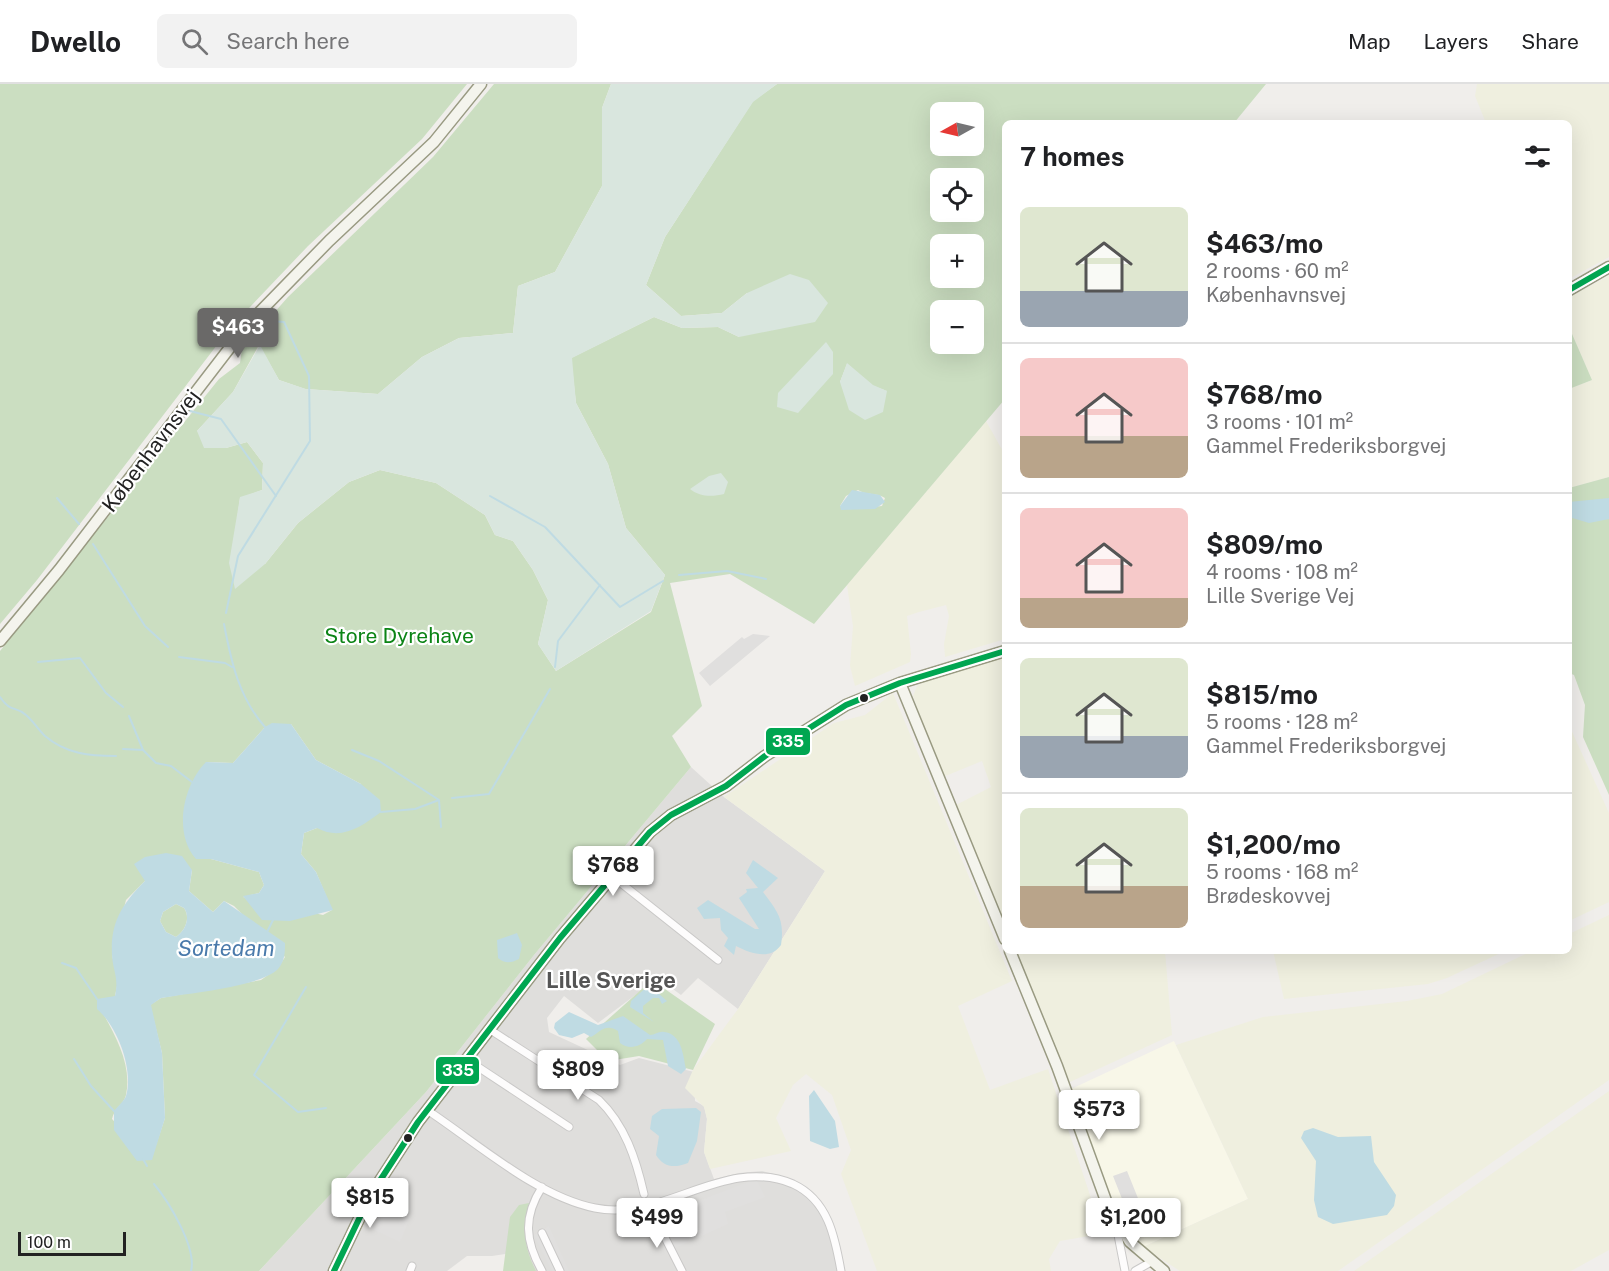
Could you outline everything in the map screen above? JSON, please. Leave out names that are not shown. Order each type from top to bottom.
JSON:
[{"type":"street","name":"Københavnsvej","points":[[0,641],[59,570],[248,324],[329,241],[434,142],[481,84]]},
{"type":"street","points":[[1572,288],[1609,267]]},
{"type":"street","points":[[334,1271],[370,1196],[428,1110],[489,1029],[650,832],[671,815],[726,786],[765,756],[827,716],[872,692],[1002,652]]},
{"type":"street","points":[[900,683],[1002,932]]},
{"type":"street","points":[[612,876],[718,960]]},
{"type":"street","points":[[1011,954],[1057,1066],[1110,1209],[1130,1242],[1150,1262],[1164,1271]]},
{"type":"street","points":[[489,1029],[599,1100],[613,1114],[638,1168],[644,1194]]},
{"type":"street","points":[[466,1059],[569,1127]]},
{"type":"street","points":[[428,1110],[542,1187],[582,1205],[628,1210],[657,1205],[738,1177],[758,1175],[780,1179],[797,1186],[817,1201],[828,1218],[836,1239],[841,1271]]},
{"type":"street","points":[[542,1187],[529,1211],[527,1234],[529,1246],[542,1271]]},
{"type":"street","points":[[654,1216],[682,1271]]},
{"type":"street","points":[[1120,1227],[1118,1235],[1125,1271]]},
{"type":"street","points":[[542,1233],[560,1271]]},
{"type":"street","points":[[1135,1271],[1150,1262]]},
{"type":"shaded area","points":[[611,84],[777,84],[753,102],[665,237],[646,285],[681,316],[722,313],[747,293],[790,274],[809,280],[828,303],[815,322],[739,337],[718,327],[682,328],[654,317],[572,358],[576,403],[608,464],[626,528],[665,575],[651,611],[556,671],[538,644],[548,600],[533,570],[513,541],[495,535],[485,515],[436,483],[380,470],[349,482],[298,523],[265,564],[235,589],[229,563],[240,497],[262,490],[263,463],[247,442],[226,448],[204,448],[197,431],[233,392],[260,345],[279,380],[306,389],[378,394],[422,357],[459,338],[513,333],[518,286],[555,272],[602,186],[602,108]]},
{"type":"shaded area","points":[[826,342],[833,352],[833,374],[798,413],[777,407],[778,393]]},
{"type":"shaded area","points":[[847,363],[873,385],[887,391],[883,412],[865,420],[849,410],[840,382]]},
{"type":"shaded area","points":[[721,473],[728,482],[724,494],[706,496],[690,489],[709,476]]},
{"type":"shaded area","points":[[753,634],[770,636],[710,686],[699,673],[742,637],[744,639]]},
{"type":"shaded area","points":[[691,767],[724,797],[825,871],[738,1009],[698,978],[681,995],[658,978],[598,1023],[564,996],[547,1018],[549,1032],[620,1065],[639,1058],[694,1072],[695,1101],[704,1106],[707,1119],[704,1152],[714,1179],[739,1173],[762,1171],[785,1177],[804,1187],[819,1201],[831,1220],[838,1239],[843,1271],[535,1271],[525,1251],[492,1256],[467,1256],[447,1271],[259,1271],[426,1092],[534,955]]},
{"type":"shaded area","points":[[1174,1041],[1248,1199],[1143,1247],[1121,1220],[1069,1090]]},
{"type":"shaded area","points":[[1127,1171],[1146,1218],[1132,1224],[1113,1176]]},
{"type":"shaded area","points":[[756,1179],[765,1197],[725,1212],[728,1224],[675,1248],[662,1215]]},
{"type":"shaded area","points":[[381,1199],[411,1215],[400,1242],[368,1227]]},
{"type":"shaded area","points":[[549,1226],[569,1271],[552,1271],[534,1235]]},
{"type":"green space","points":[[0,84],[467,84],[422,139],[308,246],[230,328],[37,580],[0,624]]},
{"type":"green space","name":"Store Dyrehave","points":[[494,84],[611,84],[602,108],[602,186],[555,272],[518,286],[513,333],[459,338],[422,357],[378,394],[305,389],[279,380],[259,345],[233,392],[197,431],[226,448],[247,442],[263,463],[262,490],[240,498],[237,520],[265,564],[298,523],[349,482],[380,470],[436,483],[485,515],[495,535],[513,541],[533,570],[548,600],[538,644],[556,671],[651,612],[665,575],[626,528],[608,464],[576,403],[571,358],[654,317],[682,328],[718,327],[739,337],[747,293],[722,313],[681,316],[646,285],[665,237],[753,101],[777,84],[1266,84],[1236,120],[1002,120],[1002,403],[814,624],[730,574],[670,583],[702,706],[672,736],[691,767],[534,955],[426,1092],[259,1271],[0,1271],[0,651],[219,379],[240,363],[242,349],[288,297],[433,157]],"holes":[[[847,364],[873,386],[887,391],[840,382]],[[858,490],[885,498],[882,506],[852,509],[840,506],[846,496]],[[291,724],[316,760],[361,784],[317,828],[304,833],[301,854],[316,872],[332,910],[323,915],[243,897],[259,893],[264,885],[259,872],[211,859],[206,762],[233,763],[265,727]],[[192,870],[189,891],[213,912],[224,901],[234,906],[285,957],[278,968],[261,980],[161,998],[150,1005],[162,1053],[165,1118],[151,1160],[112,1119],[126,1095],[127,1084],[122,1053],[104,1015],[115,996],[118,981],[112,955],[126,900],[145,881]]]},
{"type":"green space","points":[[1477,84],[1609,84],[1609,257],[1572,277],[1572,120],[1485,120],[1475,96]]},
{"type":"green space","points":[[1609,276],[1609,477],[1572,487],[1572,388],[1592,380],[1572,335],[1572,295]]},
{"type":"green space","points":[[1572,334],[1592,380],[1572,388]]},
{"type":"green space","points":[[986,421],[1002,450],[1002,640],[945,657],[944,644],[949,616],[946,605],[919,612],[907,616],[910,662],[855,686],[850,666],[853,626],[847,585]]},
{"type":"green space","points":[[1609,477],[1609,795],[1583,737],[1585,705],[1572,674],[1572,487]]},
{"type":"green space","points":[[1002,658],[1002,918],[956,805],[991,787],[982,761],[943,777],[913,696],[917,686],[928,680]]},
{"type":"green space","points":[[893,693],[1012,981],[958,1006],[990,1090],[1048,1069],[1097,1216],[1106,1233],[1060,1241],[1049,1259],[1051,1271],[877,1271],[841,1174],[851,1150],[832,1095],[806,1074],[793,1085],[776,1118],[791,1151],[710,1169],[704,1152],[707,1119],[704,1107],[685,1088],[693,1070],[738,1009],[825,871],[724,797],[834,723],[865,715]]},
{"type":"green space","points":[[1572,732],[1609,813],[1609,902],[1572,920]]},
{"type":"green space","points":[[176,904],[184,908],[187,920],[184,928],[176,937],[166,932],[160,921],[163,912]]},
{"type":"green space","points":[[1609,915],[1609,1080],[1338,1271],[1180,1271],[1143,1247],[1248,1199],[1176,1045],[1263,1017],[1407,1001],[1442,994],[1526,954],[1572,954],[1572,933]]},
{"type":"green space","points":[[1017,954],[1165,954],[1172,1035],[1070,1082]]},
{"type":"green space","points":[[1274,954],[1499,954],[1447,978],[1428,984],[1284,999]]},
{"type":"green space","points":[[652,980],[715,1024],[693,1070],[639,1056],[608,1061],[586,1039]]},
{"type":"green space","points":[[1609,1091],[1609,1250],[1571,1271],[1354,1271]]},
{"type":"green space","points":[[529,1203],[526,1238],[528,1253],[536,1271],[503,1271],[510,1217],[519,1205]]},
{"type":"water","points":[[852,490],[880,495],[885,502],[875,509],[841,510],[840,506]]},
{"type":"water","points":[[1609,498],[1609,519],[1589,523],[1572,518],[1572,502]]},
{"type":"water","name":"Sortedam","points":[[272,723],[291,724],[316,760],[361,784],[380,800],[381,812],[358,827],[343,833],[326,832],[317,828],[304,833],[301,854],[316,872],[333,910],[290,921],[262,920],[243,896],[259,893],[264,885],[259,872],[211,859],[196,859],[189,848],[183,823],[187,796],[198,772],[206,762],[233,763],[265,727]]},
{"type":"water","name":"Sortedam","points":[[166,853],[182,856],[192,870],[189,891],[213,912],[224,901],[285,943],[285,946],[282,963],[269,975],[240,985],[161,998],[151,1005],[162,1053],[165,1118],[152,1160],[137,1161],[114,1130],[114,1111],[126,1096],[128,1073],[117,1037],[97,1009],[97,999],[115,996],[113,933],[124,905],[145,881],[134,864],[145,857]],"holes":[[[176,904],[184,908],[187,916],[186,924],[176,937],[166,932],[160,921],[163,912]]]},
{"type":"water","points":[[753,860],[778,878],[763,892],[779,916],[782,928],[781,945],[766,954],[753,953],[736,946],[734,955],[724,946],[728,938],[721,930],[720,918],[704,919],[697,908],[708,900],[755,929],[759,929],[739,898],[747,892],[746,889],[758,888],[746,873]]},
{"type":"water","points":[[517,933],[522,945],[519,959],[508,962],[498,958],[497,940]]},
{"type":"water","points":[[649,985],[667,1001],[662,1004],[659,998],[653,998],[643,1006],[643,1013],[654,1022],[630,1007],[631,1001]]},
{"type":"water","points":[[569,1012],[598,1025],[623,1016],[650,1035],[662,1032],[670,1034],[681,1046],[686,1069],[681,1074],[668,1066],[663,1040],[647,1039],[638,1046],[631,1047],[620,1043],[618,1031],[610,1028],[591,1037],[584,1033],[572,1038],[559,1035],[554,1028],[555,1023]]},
{"type":"water","points":[[814,1090],[835,1121],[839,1147],[830,1149],[810,1141],[809,1096]]},
{"type":"water","points":[[696,1108],[701,1112],[697,1141],[688,1163],[679,1166],[666,1165],[656,1155],[659,1136],[650,1129],[652,1116],[662,1109]]},
{"type":"water","points":[[1313,1128],[1338,1137],[1371,1136],[1374,1162],[1396,1195],[1394,1206],[1387,1215],[1333,1224],[1318,1217],[1314,1200],[1316,1161],[1301,1138],[1304,1131]]},
{"type":"waterway","points":[[226,613],[238,556],[310,441],[309,376],[284,322],[268,321]]},
{"type":"waterway","points":[[190,411],[221,419],[276,496]]},
{"type":"waterway","points":[[490,496],[545,527],[620,607],[663,581]]},
{"type":"waterway","points":[[57,498],[79,524]]},
{"type":"waterway","points":[[93,544],[145,626],[168,647]]},
{"type":"waterway","points":[[679,575],[727,571],[766,579]]},
{"type":"waterway","points":[[555,667],[558,641],[600,585]]},
{"type":"waterway","points":[[224,624],[233,665],[242,691],[265,727]]},
{"type":"waterway","points":[[179,657],[225,663],[232,667]]},
{"type":"waterway","points":[[38,662],[80,658],[106,693],[123,707]]},
{"type":"waterway","points":[[452,798],[489,794],[550,689]]},
{"type":"waterway","points":[[0,697],[8,706],[26,715],[45,736],[61,747],[88,754],[116,756]]},
{"type":"waterway","points":[[129,716],[143,750],[156,763],[171,766],[192,782]]},
{"type":"waterway","points":[[123,749],[143,750]]},
{"type":"waterway","points":[[352,750],[379,761],[439,800]]},
{"type":"waterway","points":[[439,800],[441,827]]},
{"type":"waterway","points":[[381,812],[415,809],[439,800]]},
{"type":"waterway","points":[[267,932],[274,918]]},
{"type":"waterway","points":[[62,963],[76,968],[97,999]]},
{"type":"waterway","points":[[306,987],[254,1075],[298,1112],[326,1108]]},
{"type":"waterway","points":[[74,1059],[91,1086],[114,1111]]},
{"type":"waterway","points":[[143,1159],[147,1166]]},
{"type":"waterway","points":[[154,1184],[174,1213],[186,1238],[192,1261],[191,1271]]},
{"type":"transit line","name":"335","points":[[1572,288],[1609,267]]},
{"type":"transit line","name":"335","points":[[334,1271],[370,1196],[418,1122],[560,938],[650,832],[671,815],[726,786],[765,756],[846,705],[900,683],[1002,652]]},
{"type":"district","name":"Lille Sverige","points":[[611,980]]}]
